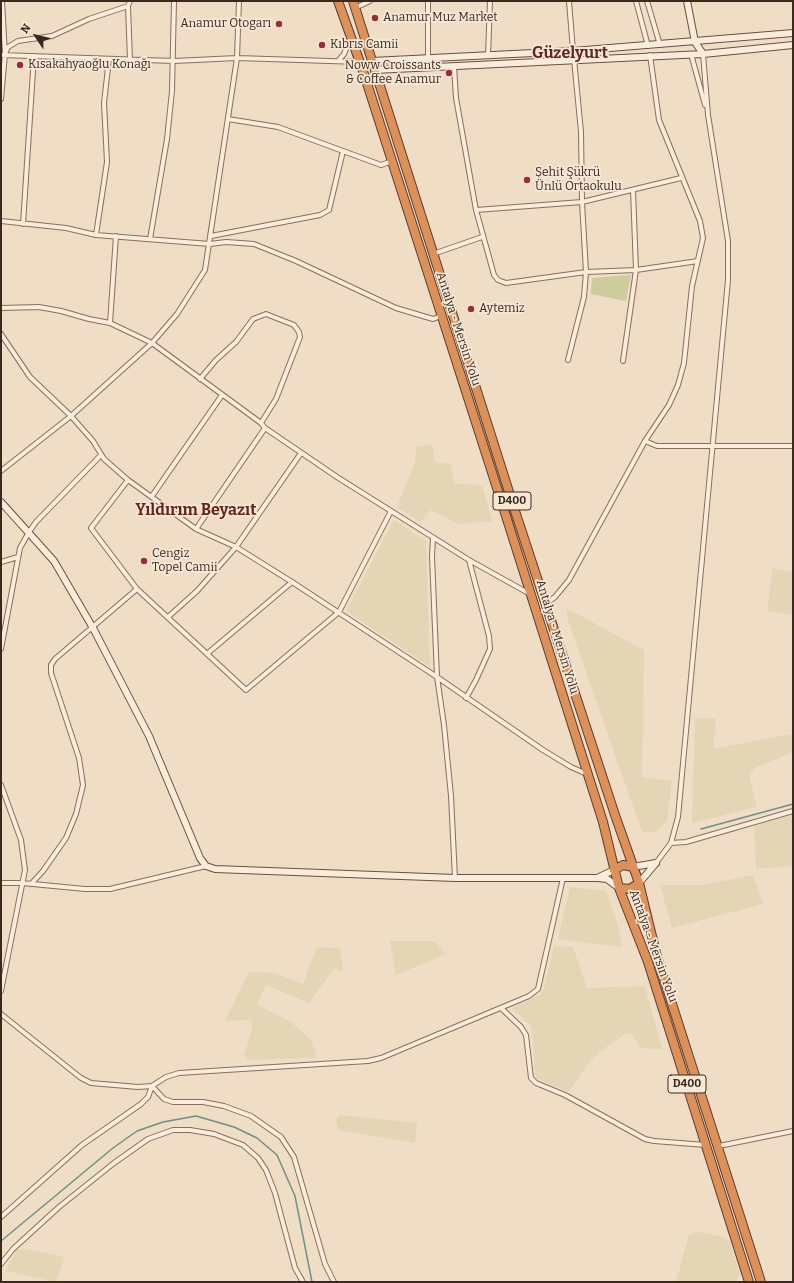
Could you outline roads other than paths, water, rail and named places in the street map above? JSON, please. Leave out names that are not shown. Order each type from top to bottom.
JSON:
[{"type":"highway","name":"Antalya - Mersin Yolu","points":[[338,1],[363,71],[603,822],[619,888],[648,962],[749,1282]]},
{"type":"highway","name":"Antalya - Mersin Yolu","points":[[354,4],[545,604],[639,883],[657,957],[719,1146],[761,1282]]},
{"type":"highway","points":[[360,62],[373,66]]},
{"type":"highway","points":[[363,71],[373,66]]},
{"type":"highway","points":[[614,870],[623,865],[633,867]]},
{"type":"highway","points":[[619,888],[630,889],[639,883]]},
{"type":"street","points":[[1,99],[3,55],[2,1]]},
{"type":"street","points":[[130,1],[128,6],[130,60]]},
{"type":"street","points":[[150,238],[167,139],[174,61],[174,1]]},
{"type":"street","points":[[1,471],[72,416],[152,343],[177,314],[201,276],[208,259],[210,236],[237,58],[239,1]]},
{"type":"street","points":[[354,4],[370,1]]},
{"type":"street","points":[[428,1],[428,68]]},
{"type":"street","points":[[488,64],[490,1]]},
{"type":"street","points":[[568,360],[584,297],[586,272],[582,202],[581,132],[569,1]]},
{"type":"street","points":[[545,604],[555,597],[569,580],[645,441],[669,405],[678,385],[684,363],[692,286],[703,238],[700,221],[681,178],[659,120],[650,55],[636,1]]},
{"type":"street","points":[[647,1],[660,45]]},
{"type":"street","points":[[639,883],[671,843],[678,817],[728,280],[728,241],[708,115],[703,54],[695,42],[688,1]]},
{"type":"street","points":[[3,55],[8,47],[18,41],[52,36],[89,19],[128,6]]},
{"type":"street","points":[[373,66],[428,59],[648,46],[793,34]]},
{"type":"street","points":[[338,61],[344,54],[351,38]]},
{"type":"street","points":[[695,42],[691,54],[708,115]]},
{"type":"street","points":[[373,66],[428,68],[650,55],[703,54],[793,45]]},
{"type":"street","points":[[3,55],[109,60],[174,61],[237,58],[360,62]]},
{"type":"street","points":[[24,224],[34,56]]},
{"type":"street","points":[[96,234],[107,162],[104,103],[109,60]]},
{"type":"street","points":[[349,62],[363,71]]},
{"type":"street","points":[[454,66],[456,98],[476,210],[482,237],[494,275],[498,280],[506,283],[586,272],[636,270],[698,261]]},
{"type":"street","points":[[228,119],[278,127],[381,165],[392,161]]},
{"type":"street","points":[[210,236],[320,215],[329,210],[343,152]]},
{"type":"street","points":[[476,210],[582,202],[681,178]]},
{"type":"street","points":[[623,361],[636,270],[633,190]]},
{"type":"street","points":[[1,221],[66,228],[116,236],[210,244],[226,242],[254,244],[296,261],[396,308],[433,319],[441,316]]},
{"type":"street","points":[[110,323],[116,236]]},
{"type":"street","points":[[433,254],[482,237]]},
{"type":"street","points":[[1,308],[39,307],[110,323],[152,343],[261,423],[265,428],[301,452],[433,538],[530,594]]},
{"type":"street","points":[[200,379],[216,360],[236,342],[253,319],[266,314],[294,324],[300,332],[300,337],[276,398],[261,423]]},
{"type":"street","points":[[1,334],[30,377],[72,416],[101,455],[128,480],[196,529],[236,547],[292,582],[437,677],[543,750],[571,767],[587,774]]},
{"type":"street","points":[[152,496],[222,395]]},
{"type":"street","points":[[196,529],[265,428]]},
{"type":"street","points":[[645,441],[657,446],[793,446]]},
{"type":"street","points":[[168,617],[197,592],[236,547],[301,452]]},
{"type":"street","points":[[1,649],[20,548],[36,522],[101,455]]},
{"type":"street","points":[[128,480],[92,528],[137,589],[208,653],[246,690],[339,612],[391,511]]},
{"type":"street","points":[[1,502],[54,561],[92,628],[149,736],[200,858],[206,866]]},
{"type":"street","points":[[433,538],[432,557],[437,677],[444,726],[455,878]]},
{"type":"street","points":[[1,562],[18,557]]},
{"type":"street","points":[[466,698],[490,649],[490,636],[469,560]]},
{"type":"street","points":[[208,653],[292,582]]},
{"type":"street","points":[[31,884],[44,871],[66,838],[76,814],[83,785],[79,758],[51,673],[51,665],[55,659],[137,589]]},
{"type":"street","points":[[1,785],[21,840],[26,870],[22,882],[13,939],[1,991]]},
{"type":"street","points":[[671,843],[686,842],[793,811]]},
{"type":"street","points":[[633,867],[656,863]]},
{"type":"street","points":[[1,883],[22,882],[85,889],[110,889],[206,866],[222,869],[455,878],[598,878],[607,879],[619,888]]},
{"type":"street","points":[[598,878],[614,870]]},
{"type":"street","points":[[1,1014],[82,1078],[92,1083],[138,1087],[152,1086],[166,1076],[179,1073],[368,1062],[529,996],[538,989],[563,878]]},
{"type":"street","points":[[501,1008],[526,1035],[531,1078],[536,1083],[564,1095],[645,1139],[654,1142],[707,1146]]},
{"type":"street","points":[[1,1217],[82,1145],[141,1104],[148,1097],[152,1086]]},
{"type":"street","points":[[152,1086],[164,1099],[173,1102],[203,1102],[251,1116],[282,1137],[294,1157],[325,1264],[334,1282]]},
{"type":"street","points":[[1,1264],[13,1249],[59,1207],[114,1163],[148,1139],[173,1130],[190,1130],[214,1134],[243,1145],[258,1158],[266,1170],[275,1193],[295,1268],[303,1282]]},
{"type":"street","points":[[719,1146],[793,1131]]},
{"type":"waterway","points":[[701,829],[793,804]]},
{"type":"waterway","points":[[1,1241],[113,1148],[137,1131],[163,1122],[196,1116],[234,1127],[257,1138],[277,1155],[295,1196],[312,1282]]},
{"type":"place","name":"Anamur Muz Market","points":[[375,18]]},
{"type":"place","name":"Anamur Otogarı","points":[[279,24]]},
{"type":"place","name":"Kıbrıs Camii","points":[[322,45]]},
{"type":"place","name":"Kısakahyaoğlu Konağı","points":[[20,65]]},
{"type":"place","name":"Noww Croissants & Coffee Anamur","points":[[449,73]]},
{"type":"place","name":"Şehit Şükrü Ünlü Ortaokulu","points":[[527,180]]},
{"type":"place","name":"Aytemiz","points":[[471,309]]},
{"type":"place","name":"Cengiz Topel Camii","points":[[144,561]]},
{"type":"district","name":"Güzelyurt","points":[[570,54]]},
{"type":"district","name":"Yıldırım Beyazıt","points":[[196,511]]}]
